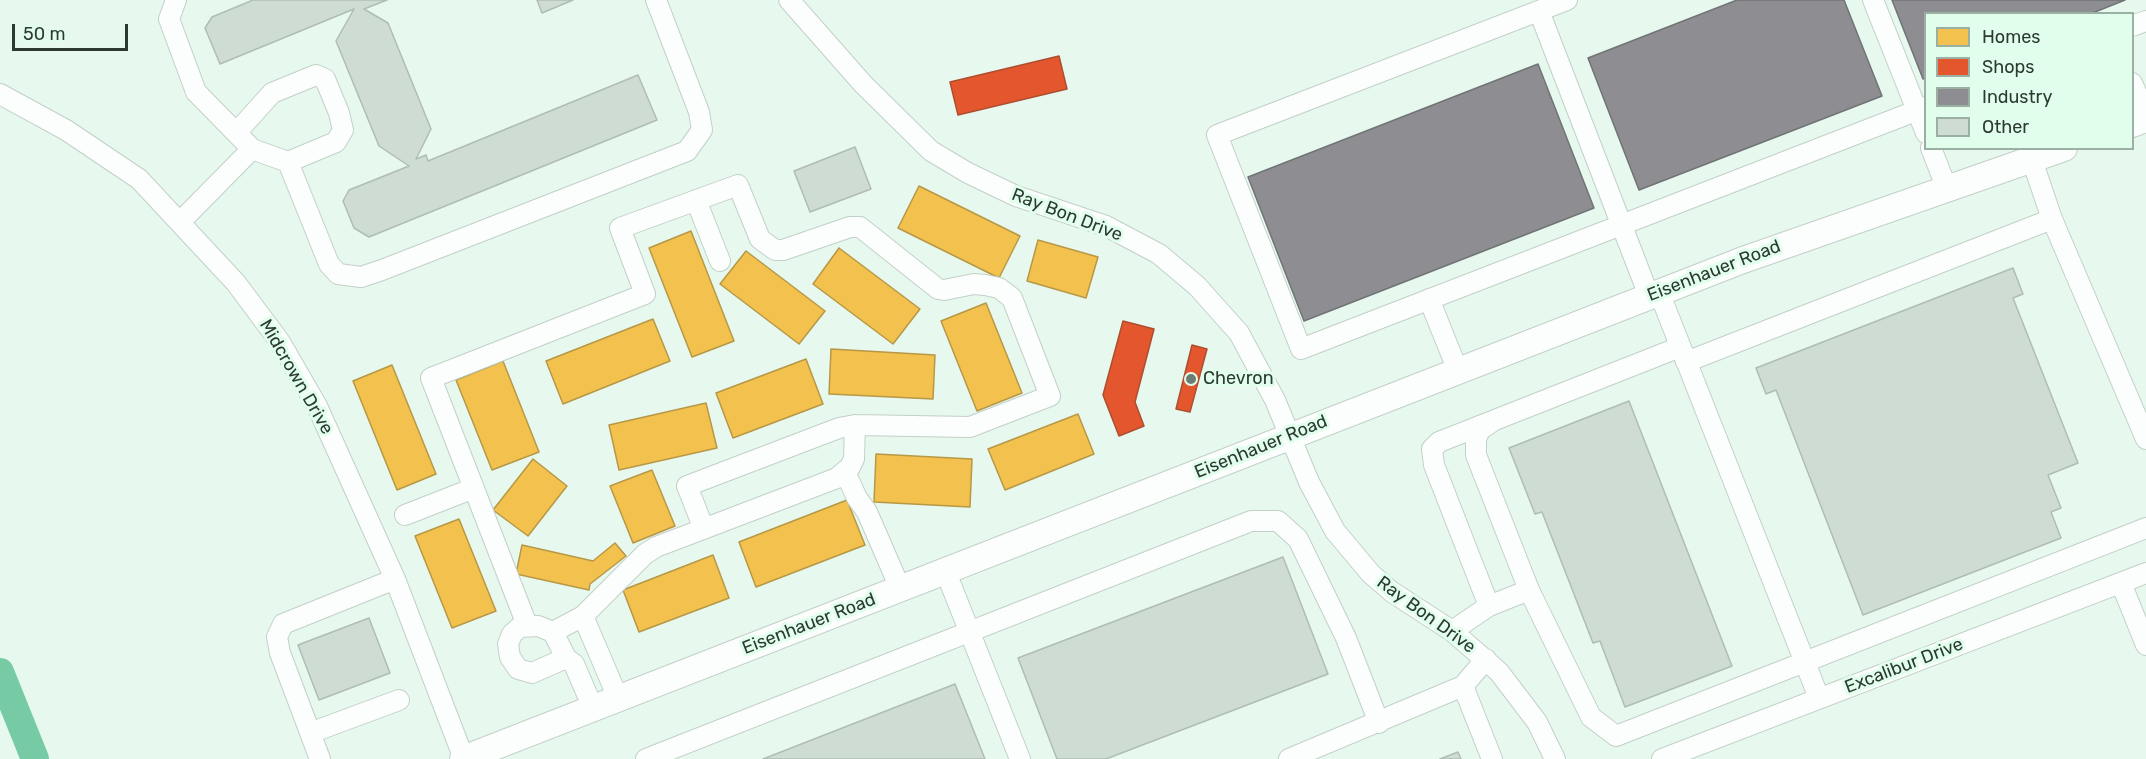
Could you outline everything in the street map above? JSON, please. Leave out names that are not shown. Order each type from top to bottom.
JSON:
[{"type":"main road","name":"Eisenhauer Road","points":[[464,759],[1654,294],[1823,231],[2059,150]]},
{"type":"street","points":[[176,0],[169,19],[196,92],[236,134],[252,149],[288,162],[336,142],[343,130],[339,112],[325,79],[316,75],[272,93],[236,134]]},
{"type":"street","points":[[288,162],[328,264],[338,274],[347,277],[362,277],[672,159],[687,151],[702,130],[699,112],[656,0]]},
{"type":"street","name":"Ray Bon Drive","points":[[789,0],[863,84],[931,151],[968,173],[1016,196],[1106,226],[1159,254],[1197,286],[1239,333],[1275,400],[1320,507],[1352,554],[1392,592],[1452,631],[1486,659],[1519,696],[1537,722],[1555,759]]},
{"type":"street","points":[[1567,0],[1217,135],[1301,349],[1921,108]]},
{"type":"street","points":[[1873,0],[1921,108],[1924,124]]},
{"type":"street","points":[[1539,11],[1622,224],[1683,355],[1819,698]]},
{"type":"street","points":[[2134,86],[2146,117]]},
{"type":"street","name":"Midcrown Drive","points":[[0,94],[66,130],[139,179],[182,221],[236,283],[280,342],[317,406],[395,579],[464,759]]},
{"type":"street","points":[[182,221],[252,149]]},
{"type":"street","points":[[1932,150],[1947,189]]},
{"type":"street","points":[[2032,160],[2052,219],[2146,439]]},
{"type":"street","points":[[527,625],[431,378],[645,294],[620,228],[738,185],[760,238],[776,250],[783,250],[850,227],[860,226],[938,289],[944,290],[974,284],[985,285],[999,288],[1012,298],[1050,396],[970,427],[855,424],[687,486],[704,529]]},
{"type":"street","points":[[696,200],[720,261]]},
{"type":"street","points":[[1489,606],[1432,457],[1432,449],[1439,442],[2052,219]]},
{"type":"street","points":[[1429,299],[1458,371]]},
{"type":"street","points":[[1493,421],[1480,430],[1476,439],[1476,455],[1529,590],[1591,717],[1616,736],[2146,528]]},
{"type":"street","points":[[566,658],[532,673],[518,669],[510,657],[508,644],[512,634],[527,625],[553,632],[583,616],[645,554],[837,478],[854,459],[855,424]]},
{"type":"street","points":[[844,472],[867,512],[900,588]]},
{"type":"street","points":[[405,515],[474,488]]},
{"type":"street","points":[[646,759],[1251,521],[1278,521],[1298,539],[1346,638],[1379,723]]},
{"type":"street","points":[[945,570],[1020,759]]},
{"type":"street","name":"Excalibur Drive","points":[[1662,759],[2146,573]]},
{"type":"street","points":[[320,759],[280,653],[278,637],[283,624],[395,579]]},
{"type":"street","points":[[2121,583],[2146,645]]},
{"type":"street","points":[[1452,631],[1489,606],[1529,590]]},
{"type":"street","points":[[583,616],[618,698]]},
{"type":"street","points":[[553,632],[566,658],[574,664],[592,708]]},
{"type":"street","points":[[1289,759],[1463,686],[1486,659]]},
{"type":"street","points":[[1463,686],[1492,759]]},
{"type":"street","points":[[310,733],[399,700]]},
{"type":"building: Homes","points":[[919,186],[1020,236],[999,278],[898,228]]},
{"type":"building: Homes","points":[[691,231],[734,341],[692,357],[649,248]]},
{"type":"building: Homes","points":[[1038,240],[1098,257],[1086,298],[1027,281]]},
{"type":"building: Homes","points":[[839,248],[920,309],[893,344],[813,284]]},
{"type":"building: Homes","points":[[746,251],[825,311],[799,344],[720,284]]},
{"type":"building: Homes","points":[[986,303],[1022,393],[977,411],[941,321]]},
{"type":"building: Homes","points":[[653,319],[670,361],[563,404],[546,361]]},
{"type":"building: Homes","points":[[831,349],[935,355],[933,399],[829,394]]},
{"type":"building: Homes","points":[[806,359],[823,404],[733,438],[716,393]]},
{"type":"building: Homes","points":[[503,361],[539,452],[492,470],[456,380]]},
{"type":"building: Homes","points":[[392,365],[436,474],[397,490],[353,381]]},
{"type":"building: Homes","points":[[706,403],[717,448],[619,470],[609,425]]},
{"type":"building: Homes","points":[[1078,414],[1094,454],[1005,490],[988,449]]},
{"type":"building: Homes","points":[[876,454],[972,459],[970,507],[874,502]]},
{"type":"building: Homes","points":[[533,459],[567,486],[528,536],[493,510]]},
{"type":"building: Homes","points":[[652,470],[675,526],[633,543],[610,486]]},
{"type":"building: Homes","points":[[847,500],[865,545],[756,587],[739,542]]},
{"type":"building: Homes","points":[[459,519],[496,611],[452,628],[415,536]]},
{"type":"building: Homes","points":[[615,543],[626,556],[590,584],[589,590],[516,574],[522,545],[593,561]]},
{"type":"building: Homes","points":[[713,555],[729,598],[639,632],[623,590]]},
{"type":"building: Shops","points":[[1059,56],[1067,89],[958,115],[950,82]]},
{"type":"building: Shops","points":[[1123,321],[1154,329],[1135,402],[1144,426],[1119,436],[1103,395]]},
{"type":"building: Shops","name":"Chevron","points":[[1192,345],[1207,349],[1190,412],[1176,409]]},
{"type":"building: Industry","points":[[1737,0],[1844,0],[1882,96],[1639,190],[1588,58]]},
{"type":"building: Industry","points":[[1892,0],[2125,0],[2095,12],[1924,12],[1923,79]]},
{"type":"building: Industry","points":[[1538,64],[1594,208],[1304,321],[1248,177]]},
{"type":"building: Other","points":[[253,0],[387,0],[364,9],[388,23],[431,129],[416,159],[426,155],[428,161],[638,75],[657,120],[369,237],[354,228],[343,201],[349,190],[409,166],[379,146],[336,41],[354,9],[220,64],[205,28],[212,17]]},
{"type":"building: Other","points":[[537,0],[573,0],[542,13]]},
{"type":"building: Other","points":[[855,147],[871,189],[810,212],[794,171]]},
{"type":"building: Other","points":[[2013,268],[2023,294],[2013,298],[2078,463],[2048,475],[2061,508],[2051,512],[2061,538],[1863,615],[1776,390],[1766,394],[1756,368]]},
{"type":"building: Other","points":[[1629,401],[1732,666],[1625,707],[1600,641],[1593,643],[1542,512],[1535,514],[1509,448]]},
{"type":"building: Other","points":[[1283,557],[1328,674],[1106,759],[1057,759],[1018,658]]},
{"type":"building: Other","points":[[369,618],[390,673],[319,700],[298,645]]},
{"type":"building: Other","points":[[955,684],[985,759],[763,759]]},
{"type":"building: Other","points":[[1458,752],[1461,759],[1440,759]]},
{"type":"waterway","points":[[0,672],[35,759]]},
{"type":"place","name":"Chevron","points":[[1191,379]]}]
